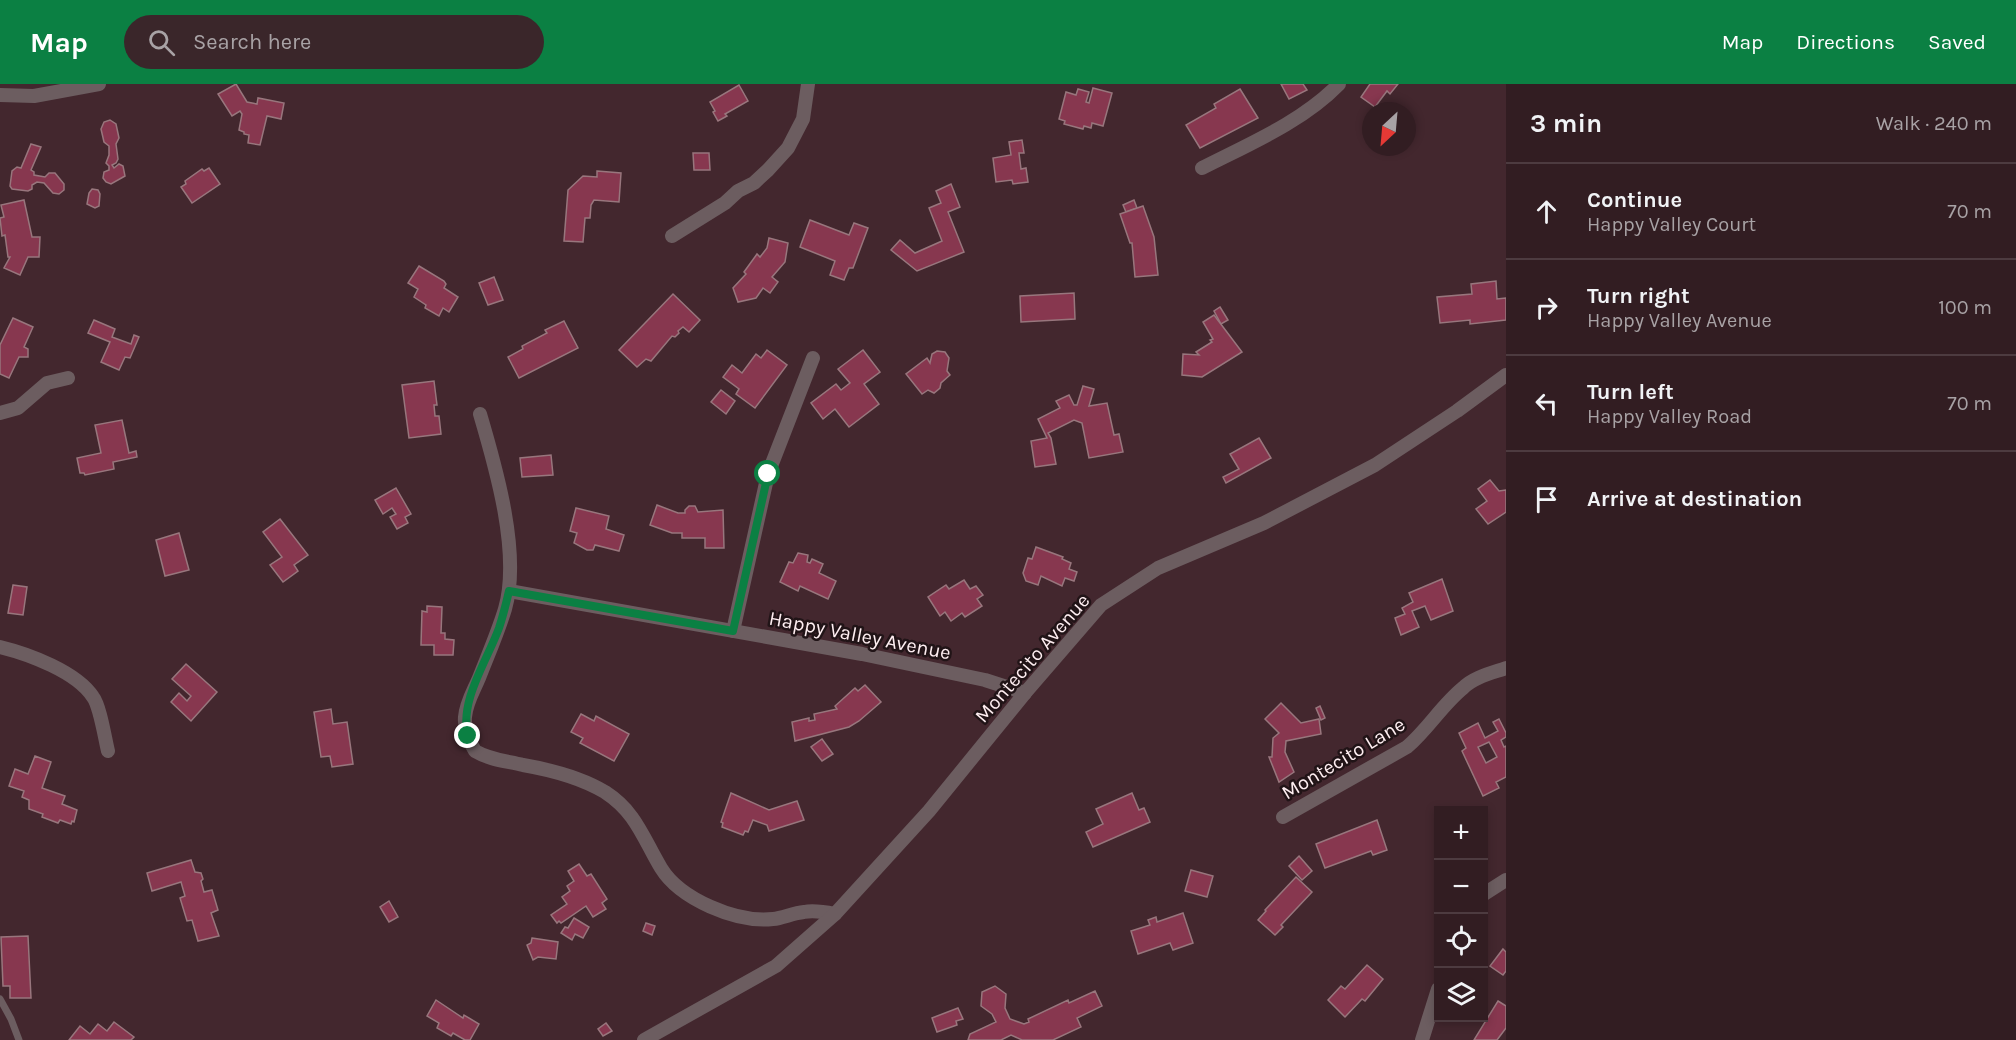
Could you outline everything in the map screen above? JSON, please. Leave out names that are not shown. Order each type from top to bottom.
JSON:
[{"type":"street","points":[[0,95],[34,96],[99,84]]},
{"type":"street","points":[[672,236],[725,203],[738,191],[754,183],[788,148],[802,119],[808,84]]},
{"type":"street","points":[[1202,168],[1279,128],[1322,102],[1340,84]]},
{"type":"street","points":[[733,631],[768,474],[813,358]]},
{"type":"street","name":"Montecito Avenue","points":[[644,1040],[776,966],[835,914],[929,811],[1090,616],[1118,594],[1158,568],[1264,523],[1375,465],[1506,375]]},
{"type":"street","points":[[0,413],[18,408],[47,383],[68,378]]},
{"type":"street","points":[[480,414],[498,476],[509,562],[509,591],[499,628],[465,715],[468,736],[476,751],[494,759],[572,776],[611,796],[638,823],[662,869],[670,879],[692,897],[706,904],[733,915],[762,920],[803,912],[835,914]]},
{"type":"street","name":"Happy Valley Avenue","points":[[509,591],[862,654],[985,680],[1025,693]]},
{"type":"street","points":[[0,647],[14,650],[72,675],[94,698],[108,751]]},
{"type":"street","name":"Montecito Lane","points":[[1283,817],[1407,747],[1464,687],[1506,668]]},
{"type":"street","points":[[1488,891],[1506,880]]},
{"type":"street","points":[[1422,1040],[1434,1002]]},
{"type":"lane","points":[[0,999],[19,1040]]},
{"type":"building","points":[[236,84],[247,102],[257,104],[258,98],[284,103],[281,119],[267,116],[260,145],[248,143],[249,135],[239,130],[242,114],[240,111],[232,116],[218,94]]},
{"type":"building","points":[[1281,84],[1303,84],[1307,90],[1289,99]]},
{"type":"building","points":[[1370,84],[1398,84],[1390,94],[1387,91],[1379,102],[1368,102],[1361,97]]},
{"type":"building","points":[[739,85],[748,101],[725,114],[727,116],[718,121],[710,102]]},
{"type":"building","points":[[1093,88],[1112,93],[1103,126],[1092,123],[1091,128],[1084,126],[1083,129],[1064,124],[1065,121],[1059,119],[1066,92],[1076,95],[1078,89],[1089,92],[1086,102],[1089,103]]},
{"type":"building","points":[[1240,89],[1258,118],[1200,148],[1186,125],[1216,108],[1214,104]]},
{"type":"building","points":[[110,120],[116,124],[119,138],[116,144],[118,159],[112,165],[114,168],[119,164],[123,166],[125,176],[111,184],[103,178],[104,172],[109,170],[106,163],[109,146],[104,142],[101,129],[104,122]]},
{"type":"building","points":[[1022,140],[1024,153],[1019,153],[1021,169],[1026,168],[1028,182],[1013,184],[1012,180],[996,182],[993,158],[1011,155],[1009,142]]},
{"type":"building","points":[[31,144],[41,147],[31,170],[34,175],[45,177],[49,173],[55,173],[64,184],[64,190],[59,194],[53,193],[44,183],[37,182],[28,191],[12,189],[10,186],[12,171],[17,167],[21,168]]},
{"type":"building","points":[[693,153],[709,153],[710,170],[694,170]]},
{"type":"building","points":[[209,168],[220,184],[192,203],[181,187],[186,184],[185,181],[202,169],[204,171]]},
{"type":"building","points":[[597,171],[621,173],[619,202],[594,200],[591,205],[590,218],[585,218],[583,242],[564,241],[568,190],[583,176],[597,177]]},
{"type":"building","points":[[951,184],[960,207],[948,212],[964,252],[917,271],[891,250],[900,240],[915,253],[942,241],[929,208],[941,203],[936,191]]},
{"type":"building","points":[[92,189],[98,190],[100,194],[99,206],[95,208],[87,204]]},
{"type":"building","points":[[24,200],[32,237],[40,237],[39,257],[28,257],[20,275],[4,268],[10,257],[8,257],[5,235],[2,236],[0,218],[4,217],[1,205]]},
{"type":"building","points":[[1134,200],[1137,208],[1126,212],[1123,205]]},
{"type":"building","points":[[1143,206],[1154,237],[1158,275],[1135,277],[1132,243],[1130,243],[1120,214]]},
{"type":"building","points":[[810,220],[849,235],[854,223],[868,228],[853,268],[849,268],[844,280],[830,275],[835,261],[800,247]]},
{"type":"building","points":[[769,238],[788,243],[785,262],[772,277],[778,282],[770,293],[763,288],[756,298],[738,302],[733,288],[746,274],[744,272],[757,254],[760,257],[767,248]]},
{"type":"building","points":[[419,266],[444,281],[446,284],[444,288],[458,297],[449,312],[443,308],[439,316],[425,308],[426,305],[414,297],[418,289],[408,283]]},
{"type":"building","points":[[494,277],[503,300],[488,305],[479,283]]},
{"type":"building","points":[[1496,281],[1497,299],[1506,298],[1506,320],[1470,324],[1470,320],[1440,323],[1437,297],[1472,294],[1471,284]]},
{"type":"building","points":[[1074,293],[1075,319],[1021,322],[1020,296]]},
{"type":"building","points":[[673,294],[700,320],[689,332],[683,327],[675,337],[672,336],[651,361],[646,359],[637,367],[619,350]]},
{"type":"building","points":[[1220,307],[1228,320],[1221,324],[1214,311]]},
{"type":"building","points":[[1214,315],[1242,352],[1202,377],[1182,375],[1183,354],[1199,355],[1196,352],[1212,342],[1210,340],[1213,339],[1203,322]]},
{"type":"building","points":[[13,318],[33,327],[24,347],[28,349],[28,357],[19,357],[9,378],[0,374],[0,345]]},
{"type":"building","points":[[94,320],[115,329],[112,337],[131,344],[134,335],[139,337],[130,358],[125,357],[119,370],[101,362],[110,342],[88,333]]},
{"type":"building","points":[[564,321],[578,348],[519,378],[508,357],[523,349],[522,346],[547,333],[545,330]]},
{"type":"building","points":[[767,350],[787,365],[755,408],[736,394],[739,389],[723,377],[732,365],[742,373],[756,354],[761,358]]},
{"type":"building","points":[[863,350],[880,372],[864,384],[879,404],[849,427],[835,409],[823,419],[811,403],[836,384],[841,390],[850,383],[838,369]]},
{"type":"building","points":[[937,351],[945,352],[949,358],[947,371],[950,375],[934,393],[928,390],[922,394],[906,374],[927,358],[930,363],[932,354]]},
{"type":"building","points":[[434,381],[437,405],[434,405],[435,416],[439,416],[441,434],[409,438],[402,385]]},
{"type":"building","points":[[1083,386],[1094,389],[1089,406],[1107,403],[1114,435],[1119,434],[1123,452],[1089,458],[1082,423],[1074,420],[1048,433],[1056,464],[1035,467],[1031,441],[1047,438],[1038,419],[1060,408],[1056,401],[1069,395],[1074,405],[1077,405]]},
{"type":"building","points":[[721,390],[735,401],[726,414],[711,402]]},
{"type":"building","points":[[122,420],[129,453],[136,451],[137,457],[113,462],[114,469],[85,475],[80,473],[77,458],[101,453],[95,425]]},
{"type":"building","points":[[1259,438],[1271,458],[1226,483],[1223,477],[1239,469],[1230,454]]},
{"type":"building","points":[[551,455],[553,475],[522,477],[520,458]]},
{"type":"building","points":[[1490,480],[1499,491],[1506,490],[1506,512],[1488,524],[1476,509],[1487,501],[1478,489]]},
{"type":"building","points":[[396,488],[411,514],[405,517],[408,523],[397,529],[390,517],[396,514],[392,508],[383,514],[375,500]]},
{"type":"building","points":[[657,505],[678,513],[685,513],[689,506],[695,506],[698,512],[723,510],[724,548],[705,548],[705,538],[682,538],[682,533],[672,533],[650,525]]},
{"type":"building","points":[[576,508],[609,516],[606,529],[624,535],[619,551],[595,545],[593,550],[587,550],[574,543],[577,533],[570,531]]},
{"type":"building","points":[[280,519],[308,555],[294,565],[298,571],[283,582],[270,565],[282,557],[263,532]]},
{"type":"building","points":[[179,533],[189,570],[165,576],[156,540]]},
{"type":"building","points":[[1036,547],[1063,557],[1062,559],[1071,563],[1069,569],[1077,572],[1074,581],[1065,578],[1062,586],[1041,576],[1038,585],[1026,581],[1023,573],[1028,558],[1032,559]]},
{"type":"building","points":[[798,553],[808,555],[807,562],[810,563],[812,559],[823,564],[819,573],[836,581],[828,599],[800,586],[798,591],[780,582],[789,562],[793,563]]},
{"type":"building","points":[[1442,579],[1453,611],[1431,620],[1425,606],[1412,611],[1419,627],[1401,635],[1395,618],[1405,614],[1402,608],[1413,602],[1409,593]]},
{"type":"building","points":[[964,580],[970,589],[976,586],[983,595],[977,599],[982,606],[965,617],[962,613],[951,621],[945,612],[940,616],[928,597],[946,585],[949,589]]},
{"type":"building","points":[[13,585],[27,587],[23,615],[8,613]]},
{"type":"building","points":[[427,606],[442,607],[441,633],[445,633],[445,639],[454,640],[453,655],[434,655],[434,645],[421,645],[422,611],[427,612]]},
{"type":"building","points":[[186,664],[217,692],[191,721],[171,702],[179,693],[187,701],[191,696],[172,679]]},
{"type":"building","points":[[865,685],[881,702],[859,721],[849,727],[795,741],[792,722],[809,718],[809,721],[815,720],[814,714],[837,709],[835,706],[855,688],[858,691]]},
{"type":"building","points":[[1281,703],[1301,723],[1319,719],[1321,734],[1286,741],[1285,752],[1294,772],[1279,782],[1269,757],[1272,757],[1273,738],[1279,733],[1265,719]]},
{"type":"building","points":[[1320,706],[1325,718],[1321,720],[1316,708]]},
{"type":"building","points":[[331,709],[333,724],[347,722],[353,764],[332,767],[330,756],[321,757],[314,712]]},
{"type":"building","points":[[581,714],[594,721],[596,716],[629,734],[614,761],[580,743],[583,738],[571,732]]},
{"type":"building","points":[[1499,719],[1506,733],[1506,737],[1501,740],[1504,747],[1506,746],[1506,777],[1496,782],[1499,788],[1483,796],[1462,751],[1466,748],[1459,733],[1478,723],[1485,738],[1498,731],[1493,722]],"holes":[[[1489,742],[1497,757],[1486,763],[1478,747]]]},
{"type":"building","points":[[822,739],[833,754],[822,761],[811,747]]},
{"type":"building","points":[[35,756],[51,762],[42,788],[65,796],[62,804],[77,810],[74,822],[72,821],[71,824],[60,820],[58,823],[42,817],[43,814],[29,809],[29,800],[22,797],[24,791],[9,786],[15,769],[28,774]]},
{"type":"building","points":[[731,793],[769,810],[797,801],[804,820],[769,831],[767,825],[753,820],[748,832],[745,831],[743,835],[722,827],[721,822]]},
{"type":"building","points":[[1132,793],[1139,810],[1144,808],[1150,822],[1093,847],[1086,832],[1103,824],[1096,809]]},
{"type":"building","points":[[1377,820],[1387,850],[1373,855],[1371,851],[1325,868],[1316,844]]},
{"type":"building","points":[[1299,856],[1312,871],[1302,880],[1289,866]]},
{"type":"building","points":[[191,860],[195,872],[201,873],[204,892],[212,890],[218,910],[211,913],[219,936],[198,941],[192,920],[187,921],[180,898],[185,896],[181,882],[152,891],[147,873]]},
{"type":"building","points":[[579,864],[587,876],[591,874],[607,899],[602,903],[606,909],[593,917],[586,906],[561,923],[559,921],[557,923],[551,915],[567,904],[562,897],[570,891],[567,886],[574,881],[568,871]]},
{"type":"building","points":[[1191,870],[1213,876],[1207,897],[1185,891]]},
{"type":"building","points":[[1296,877],[1312,892],[1281,925],[1283,927],[1275,935],[1258,920]]},
{"type":"building","points":[[389,901],[398,917],[389,922],[380,907]]},
{"type":"building","points":[[1183,913],[1193,943],[1173,950],[1170,943],[1138,954],[1131,931],[1150,925],[1148,920],[1156,917],[1157,922]]},
{"type":"building","points":[[574,918],[589,927],[583,938],[575,934],[572,940],[561,933],[565,927],[568,928]]},
{"type":"building","points":[[646,923],[655,926],[652,935],[643,931]]},
{"type":"building","points":[[28,936],[31,998],[10,998],[10,986],[3,986],[1,937]]},
{"type":"building","points":[[532,938],[558,942],[556,959],[538,957],[533,960],[527,945],[531,943]]},
{"type":"building","points":[[1503,949],[1506,952],[1506,971],[1503,975],[1490,966]]},
{"type":"building","points":[[1367,965],[1383,979],[1365,1001],[1362,999],[1345,1017],[1328,1000],[1341,986],[1345,989]]},
{"type":"building","points":[[995,986],[1006,994],[1005,1008],[1010,1019],[1024,1024],[1029,1022],[1028,1019],[1068,1000],[1069,1003],[1095,991],[1102,1006],[1077,1018],[1081,1027],[1053,1040],[1022,1040],[1011,1035],[1001,1040],[968,1040],[970,1034],[996,1022],[992,1014],[981,1006],[982,992]]},
{"type":"building","points":[[436,1000],[463,1018],[464,1015],[479,1024],[470,1040],[465,1040],[453,1033],[451,1036],[437,1028],[439,1023],[427,1016]]},
{"type":"building","points":[[1498,1001],[1506,1006],[1506,1028],[1497,1040],[1474,1040],[1485,1022],[1488,1022],[1488,1017]]},
{"type":"building","points":[[958,1008],[963,1019],[956,1021],[957,1025],[937,1032],[932,1018]]},
{"type":"building","points":[[114,1022],[134,1037],[131,1040],[69,1040],[80,1026],[90,1034],[98,1024],[107,1031]]},
{"type":"building","points":[[606,1023],[612,1031],[603,1036],[598,1029]]},
{"type":"route","points":[[468,736],[465,715],[499,628],[509,591],[733,631],[768,474]]}]
